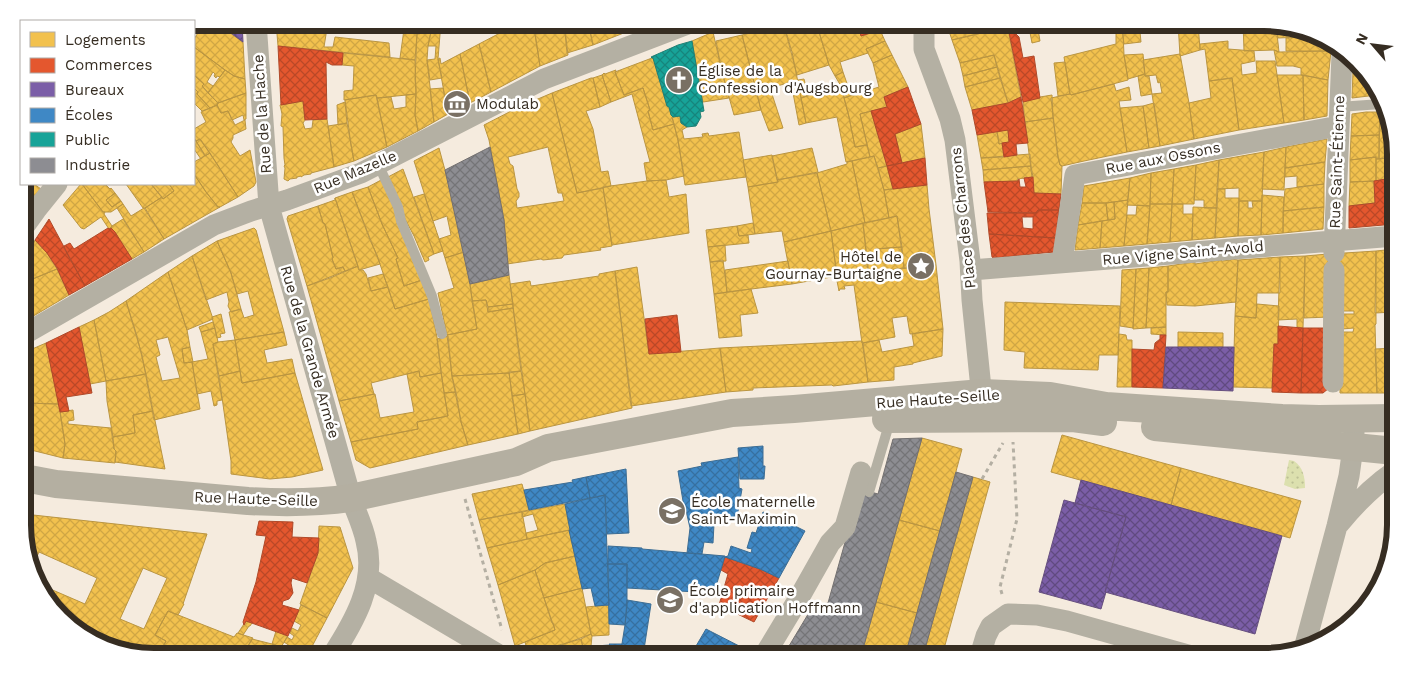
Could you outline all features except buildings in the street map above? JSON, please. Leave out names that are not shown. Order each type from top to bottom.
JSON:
[{"type":"street","name":"Place des Charrons","points":[[924,31],[924,49],[950,119],[955,140],[971,265],[972,300],[983,406]]},
{"type":"street","name":"Rue de la Hache","points":[[257,32],[268,206]]},
{"type":"street","name":"Rue Mazelle","points":[[32,330],[214,225],[361,173],[544,79],[631,42],[663,32]]},
{"type":"street","name":"Rue Saint-Étienne","points":[[1333,382],[1334,255],[1342,59]]},
{"type":"street","name":"Rue aux Ossons","points":[[1062,262],[1075,175],[1339,116]]},
{"type":"street","points":[[32,216],[56,185]]},
{"type":"street","name":"Rue de la Grande Armée","points":[[268,206],[351,498],[367,543],[369,578]]},
{"type":"street","name":"Rue Vigne Saint-Avold","points":[[971,265],[1334,255],[1387,238]]},
{"type":"street","name":"Rue Haute-Seille","points":[[31,479],[56,484],[248,501],[309,503],[351,498],[516,462],[549,466],[734,428],[891,410],[983,406],[1050,396],[1106,406],[1243,415],[1319,419],[1387,418]]},
{"type":"street","name":"Rue Haute-Seille","points":[[983,406],[1073,418],[1387,450]]},
{"type":"street","points":[[1306,640],[1349,476],[1353,447],[1354,417]]},
{"type":"street","points":[[769,647],[830,543],[845,527],[861,472]]},
{"type":"street","points":[[1337,526],[1350,509],[1375,485],[1387,477]]},
{"type":"street","points":[[337,648],[365,594],[369,578],[486,648]]},
{"type":"street","points":[[983,647],[991,626],[1008,614],[1037,614],[1160,647]]},
{"type":"lane","points":[[1339,116],[1376,105]]},
{"type":"lane","points":[[378,164],[398,207],[401,221],[432,296],[442,334]]},
{"type":"lane","points":[[869,492],[891,410]]},
{"type":"path","points":[[1008,614],[1000,587],[1017,519],[1013,436]]},
{"type":"path","points":[[982,479],[1004,442]]},
{"type":"path","points":[[463,493],[504,636],[500,648]]},
{"type":"green space","points":[[1289,460],[1297,463],[1301,469],[1305,488],[1295,489],[1284,485]]},
{"type":"place","name":"Église de la Confession d'Augsbourg","points":[[679,80]]},
{"type":"place","name":"Modulab","points":[[457,104]]},
{"type":"place","name":"Hôtel de Gournay-Burtaigne","points":[[921,266]]},
{"type":"place","name":"École maternelle Saint-Maximin","points":[[672,511]]},
{"type":"place","name":"École primaire d'application Hoffmann","points":[[670,600]]}]
